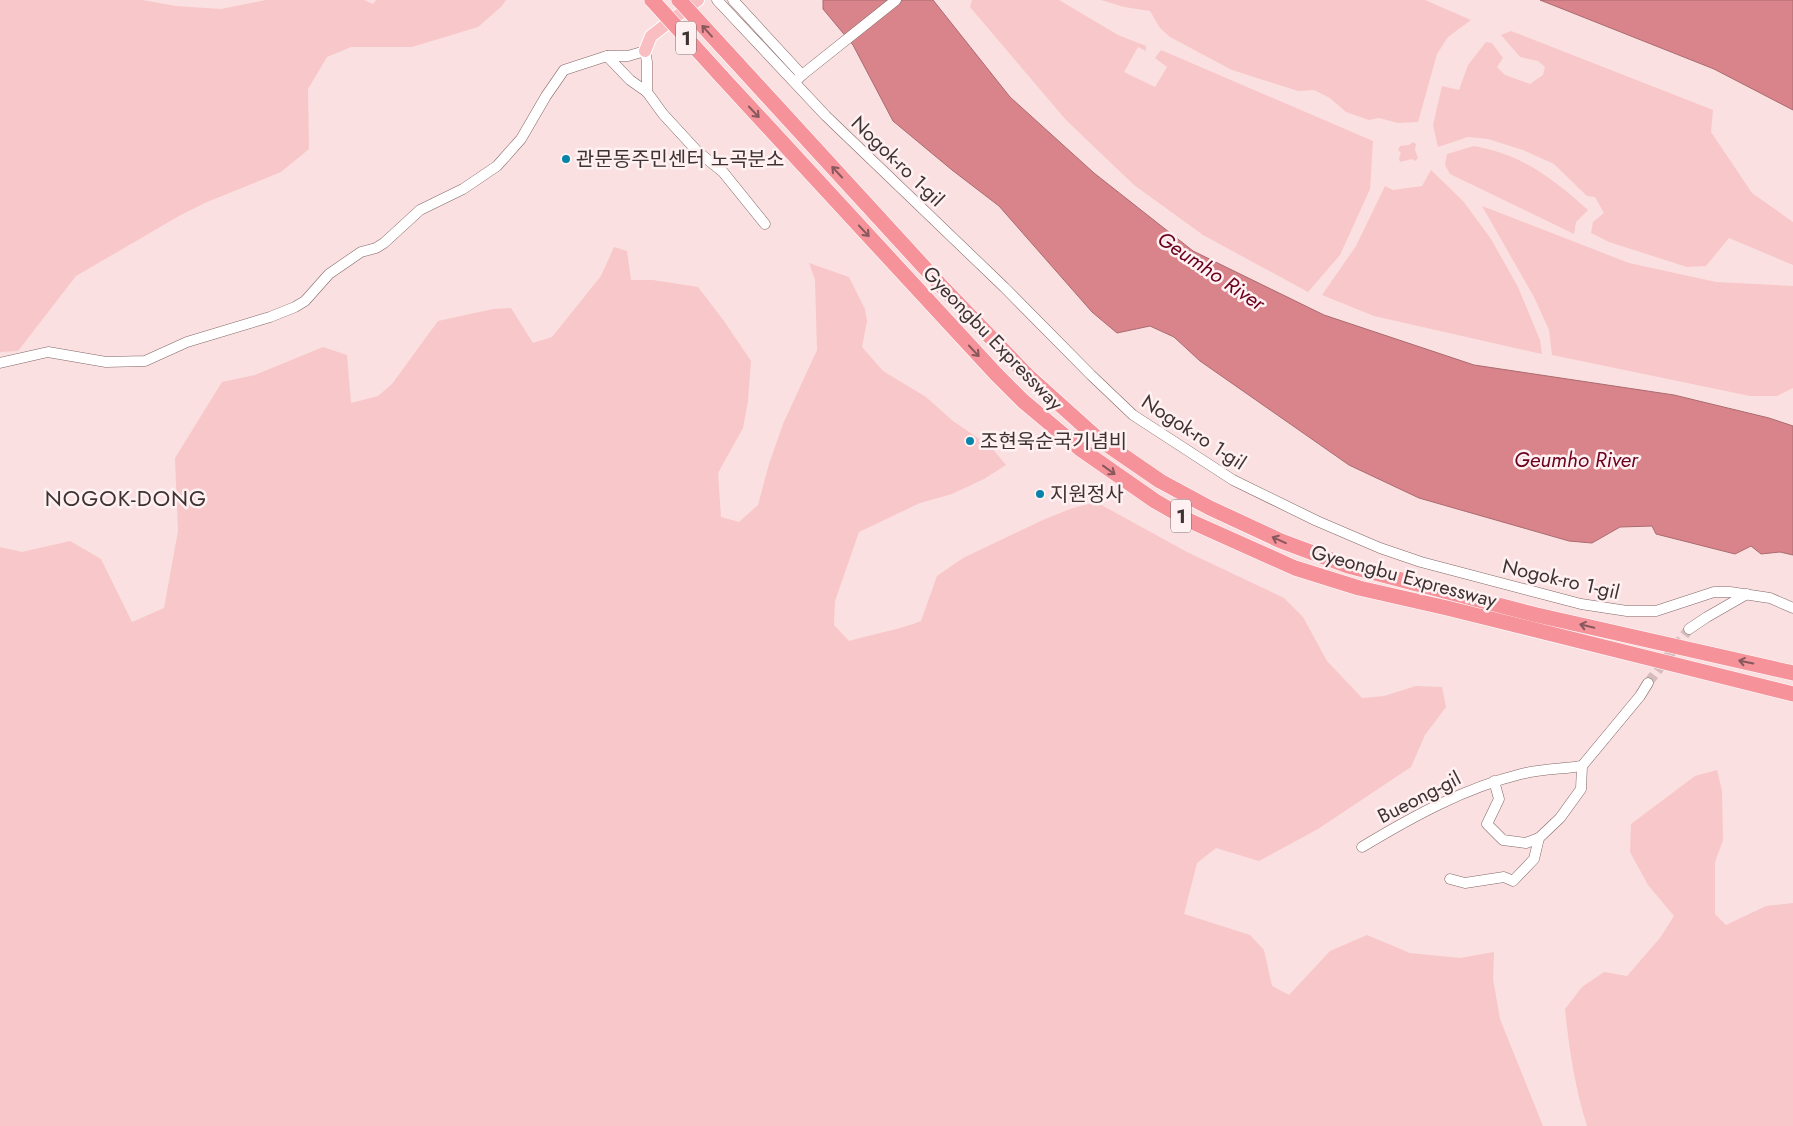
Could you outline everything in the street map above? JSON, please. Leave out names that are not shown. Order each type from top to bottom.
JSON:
[{"type":"highway","name":"Gyeongbu Expressway","points":[[652,0],[1023,401],[1093,459],[1155,501],[1181,516],[1295,568],[1350,586],[1793,694]]},
{"type":"highway","name":"Gyeongbu Expressway","points":[[679,0],[945,290],[1033,380],[1096,437],[1141,469],[1180,493],[1281,541],[1348,566],[1537,615],[1793,673]]},
{"type":"main road","points":[[645,51],[651,36],[698,0]]},
{"type":"street","name":"Nogok-ro 1-gil","points":[[717,0],[793,82],[1133,415],[1233,480],[1317,522],[1380,548],[1438,566],[1581,604],[1627,611],[1656,611],[1714,592],[1730,592],[1770,598],[1793,608]]},
{"type":"street","points":[[733,0],[802,76]]},
{"type":"street","points":[[793,82],[896,0]]},
{"type":"street","points":[[0,363],[48,352],[106,362],[145,361],[187,342],[270,317],[295,307],[304,301],[330,274],[361,252],[376,248],[384,243],[420,210],[463,189],[497,166],[520,139],[564,70],[607,56],[628,56],[645,51],[647,92]]},
{"type":"street","points":[[607,56],[630,80],[647,92],[663,114],[697,151],[723,172],[765,224]]},
{"type":"street","points":[[1689,629],[1747,594]]},
{"type":"street","points":[[1494,781],[1499,799],[1487,824],[1503,840],[1526,844],[1539,838],[1560,818],[1581,788],[1582,766],[1640,696],[1648,683]]},
{"type":"street","name":"Bueong-gil","points":[[1362,847],[1418,814],[1494,781],[1523,774],[1582,766]]},
{"type":"street","points":[[1450,879],[1465,883],[1504,877],[1514,881],[1534,859],[1539,838]]},
{"type":"shaded area","points":[[0,0],[142,0],[176,6],[221,9],[266,0],[364,0],[373,4],[376,0],[506,0],[501,7],[478,27],[412,47],[351,47],[327,57],[308,89],[309,149],[281,172],[207,202],[179,216],[76,276],[18,351],[0,352]]},
{"type":"shaded area","points":[[972,0],[1059,0],[1118,35],[1146,46],[1146,51],[1138,47],[1124,72],[1155,87],[1167,67],[1155,58],[1161,50],[1373,141],[1370,189],[1340,255],[1308,292],[1203,235],[1134,185],[1066,120],[970,7]]},
{"type":"shaded area","points":[[1101,0],[1425,0],[1471,20],[1448,37],[1437,54],[1418,122],[1398,123],[1379,118],[1369,120],[1346,112],[1330,98],[1314,90],[1298,91],[1232,70],[1170,37],[1160,28],[1150,11],[1124,7]]},
{"type":"shaded area","points":[[1511,31],[1713,110],[1711,132],[1752,193],[1793,222],[1793,265],[1729,238],[1706,266],[1687,267],[1609,242],[1591,233],[1593,222],[1604,213],[1595,197],[1587,196],[1554,164],[1523,150],[1488,139],[1468,137],[1438,147],[1433,125],[1442,86],[1459,90],[1468,65],[1486,42],[1492,43],[1503,58],[1497,67],[1505,75],[1530,84],[1543,75],[1545,67],[1538,61],[1520,57],[1501,35]]},
{"type":"shaded area","points":[[1413,142],[1416,144],[1415,150],[1418,158],[1415,161],[1412,159],[1400,162],[1401,153],[1398,150],[1400,146],[1409,145]]},
{"type":"shaded area","points":[[1474,146],[1507,155],[1536,169],[1588,210],[1576,222],[1574,234],[1450,174],[1445,165],[1447,154]]},
{"type":"shaded area","points":[[1431,170],[1463,201],[1491,239],[1518,287],[1540,340],[1542,354],[1374,316],[1322,295],[1356,246],[1385,186],[1393,190],[1422,186]]},
{"type":"shaded area","points":[[1482,206],[1629,263],[1716,282],[1793,286],[1793,388],[1777,396],[1750,396],[1552,355],[1549,330],[1534,297]]},
{"type":"shaded area","points":[[614,247],[627,251],[631,280],[653,280],[698,287],[751,361],[748,401],[743,428],[718,473],[721,517],[739,522],[758,505],[769,464],[783,424],[817,350],[815,280],[809,263],[849,277],[865,309],[867,321],[862,347],[883,371],[926,397],[953,421],[991,447],[1006,465],[984,479],[952,494],[920,503],[859,532],[835,601],[834,625],[849,641],[921,621],[937,576],[963,558],[1045,519],[1073,508],[1096,502],[1187,552],[1284,598],[1303,617],[1327,661],[1362,698],[1384,696],[1416,686],[1442,687],[1446,707],[1425,735],[1411,767],[1318,829],[1259,861],[1216,848],[1197,863],[1184,914],[1250,935],[1264,950],[1272,986],[1289,995],[1330,951],[1367,935],[1410,953],[1460,958],[1494,952],[1493,979],[1500,1019],[1543,1126],[0,1126],[0,547],[22,552],[70,541],[101,559],[132,622],[164,608],[178,531],[175,458],[222,382],[255,375],[323,347],[347,355],[351,403],[378,396],[392,384],[438,321],[493,309],[511,308],[533,343],[552,337],[601,276]]},
{"type":"shaded area","points":[[1717,770],[1722,791],[1723,840],[1715,862],[1715,914],[1726,925],[1766,906],[1793,903],[1793,1126],[1587,1126],[1573,1068],[1565,1009],[1582,987],[1604,972],[1627,976],[1660,938],[1674,916],[1648,885],[1630,852],[1631,824],[1695,776]]},
{"type":"water","name":"Geumho River","points":[[823,0],[933,0],[1010,97],[1094,173],[1193,251],[1324,315],[1474,365],[1674,395],[1769,418],[1793,426],[1793,555],[1780,552],[1761,554],[1751,546],[1735,554],[1656,534],[1652,526],[1620,527],[1592,543],[1569,541],[1419,498],[1349,465],[1200,361],[1174,337],[1150,326],[1117,333],[1092,312],[999,206],[893,121],[853,45],[823,9]]},
{"type":"water","points":[[1540,0],[1793,0],[1793,110],[1714,69]]},
{"type":"tunnel","points":[[1648,683],[1689,629]]},
{"type":"place","name":"관문동주민센터 노곡분소","points":[[566,159]]},
{"type":"place","name":"조현욱순국기념비","points":[[970,441]]},
{"type":"place","name":"지원정사","points":[[1040,494]]},
{"type":"district","name":"NOGOK-DONG","points":[[126,498]]}]
